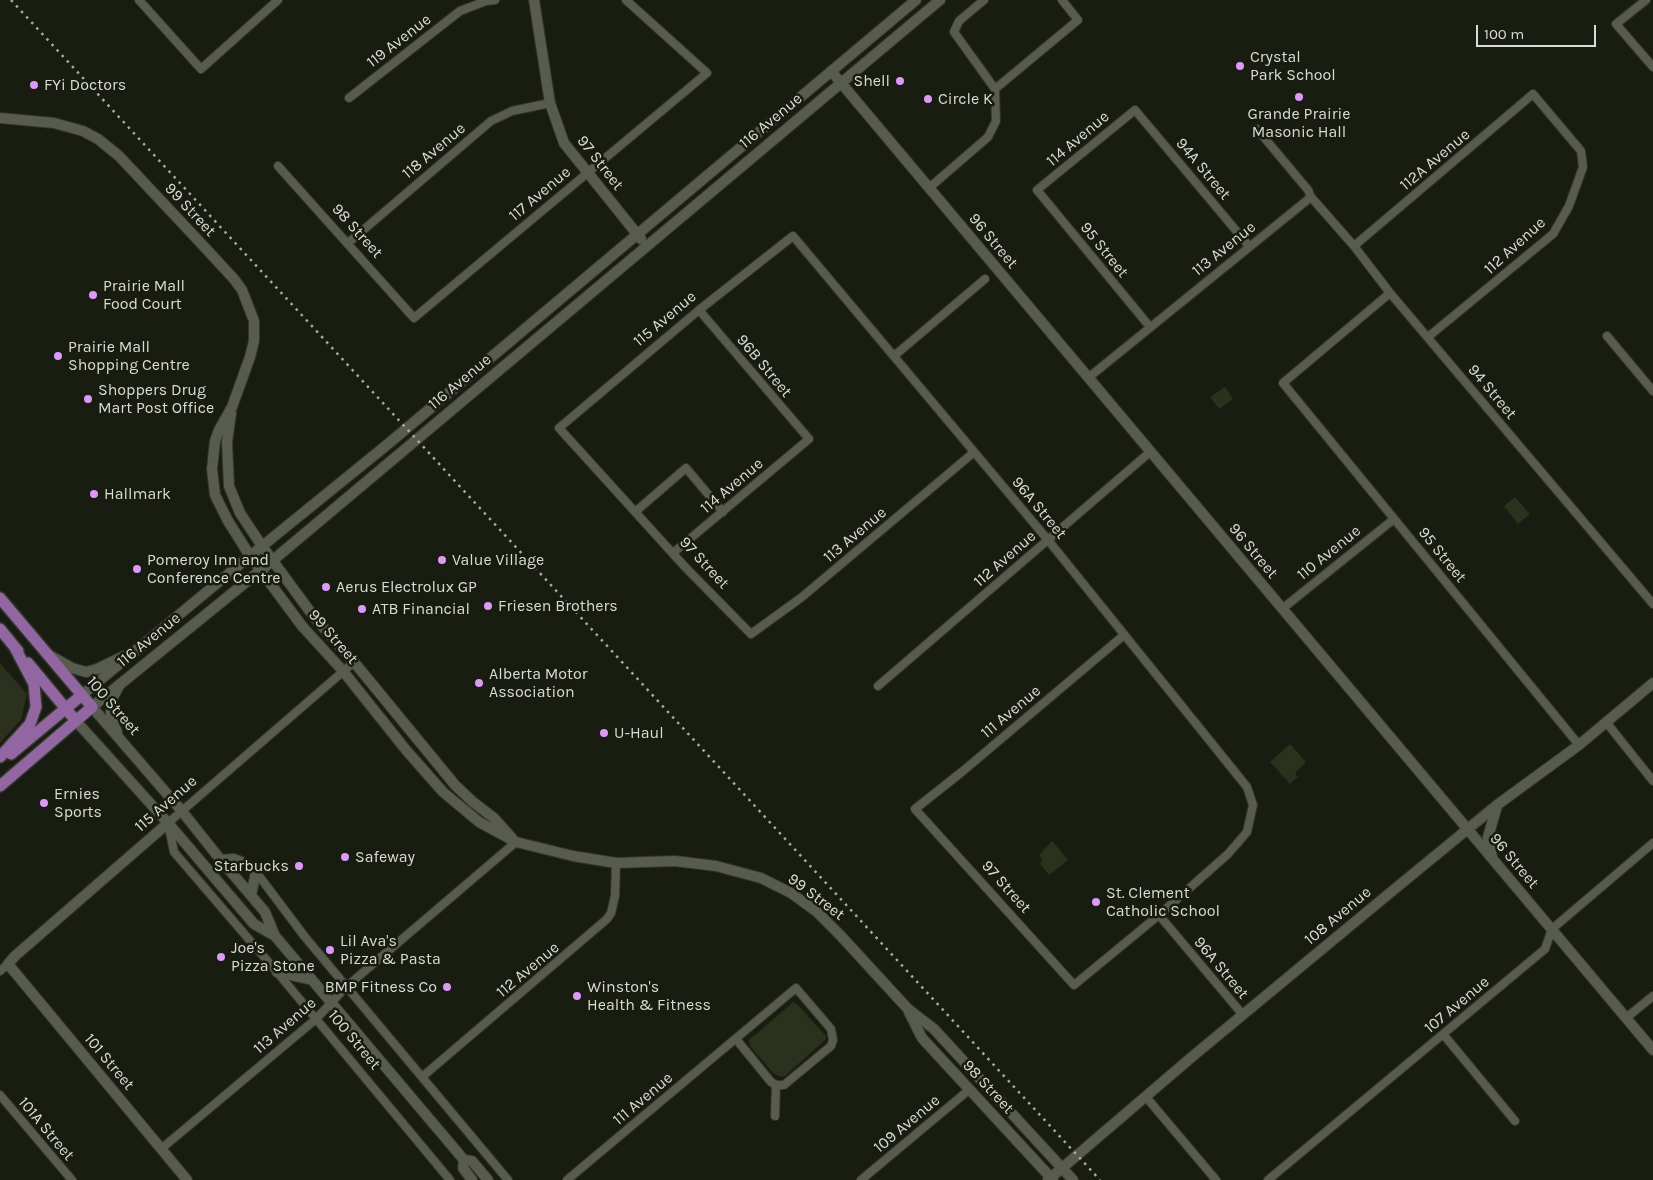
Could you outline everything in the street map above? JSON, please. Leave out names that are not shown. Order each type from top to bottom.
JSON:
[{"type":"main road","name":"97 Street","points":[[534,0],[550,103],[564,143],[647,246]]},
{"type":"main road","name":"116 Avenue","points":[[0,763],[388,444],[916,0]]},
{"type":"main road","name":"116 Avenue","points":[[0,786],[92,707],[272,562],[399,456],[940,0]]},
{"type":"main road","name":"96 Street","points":[[831,72],[1653,1050]]},
{"type":"main road","name":"99 Street","points":[[0,118],[54,123],[83,131],[98,139],[119,156],[234,279],[242,290],[254,321],[254,331],[250,357],[232,406],[215,441],[212,482],[215,495],[250,556],[302,626],[443,792],[479,822],[516,842],[573,856],[616,863],[675,861],[740,871],[770,882],[791,893],[828,923],[908,1009],[934,1029],[980,1080]]},
{"type":"main road","name":"99 Street","points":[[232,406],[226,442],[229,486],[240,513],[272,562],[314,617],[354,662],[455,785],[494,818],[516,842]]},
{"type":"main road","points":[[388,444],[399,456]]},
{"type":"main road","name":"100 Street","points":[[0,598],[182,810],[265,912],[275,936],[331,1003],[464,1160],[472,1161],[488,1180]]},
{"type":"main road","name":"100 Street","points":[[0,629],[76,721],[168,823],[254,924],[275,936]]},
{"type":"main road","points":[[0,756],[30,724],[36,707],[34,684],[14,646]]},
{"type":"main road","points":[[47,654],[72,668],[86,672],[97,669],[138,650]]},
{"type":"main road","name":"108 Avenue","points":[[1051,1179],[1364,914],[1497,805],[1579,744],[1653,683]]},
{"type":"main road","points":[[120,685],[114,697],[112,717],[122,742]]},
{"type":"main road","points":[[1492,858],[1488,837],[1497,805]]},
{"type":"main road","name":"115 Avenue","points":[[8,964],[168,823]]},
{"type":"main road","points":[[251,895],[256,872]]},
{"type":"main road","name":"101 Street","points":[[8,964],[187,1180]]},
{"type":"main road","points":[[277,972],[312,980]]},
{"type":"main road","name":"98 Street","points":[[908,1009],[922,1038],[1051,1179]]},
{"type":"main road","name":"98 Street","points":[[980,1080],[1073,1180]]},
{"type":"main road","name":"100 Street","points":[[464,1160],[463,1168],[472,1180]]},
{"type":"street","points":[[138,0],[201,69],[278,0]]},
{"type":"street","name":"119 Avenue","points":[[349,98],[460,11],[486,1],[495,0]]},
{"type":"street","name":"117 Avenue","points":[[414,318],[707,73],[626,0]]},
{"type":"street","points":[[929,188],[988,138],[996,121],[994,89],[954,32],[959,21],[984,0]]},
{"type":"street","points":[[994,89],[1078,20],[1062,0]]},
{"type":"street","points":[[1646,0],[1616,24],[1653,67]]},
{"type":"street","name":"112 Avenue","points":[[1428,337],[1553,234],[1569,206],[1582,167],[1581,151],[1533,94]]},
{"type":"street","name":"112A Avenue","points":[[1354,246],[1533,94]]},
{"type":"street","name":"118 Avenue","points":[[348,243],[491,121],[512,111],[550,103]]},
{"type":"street","name":"114 Avenue","points":[[1037,190],[1135,110]]},
{"type":"street","name":"94A Street","points":[[1135,110],[1249,246]]},
{"type":"street","points":[[1257,130],[1308,190],[1311,197]]},
{"type":"street","name":"98 Street","points":[[278,166],[414,318]]},
{"type":"street","name":"95 Street","points":[[1037,190],[1150,327]]},
{"type":"street","name":"94 Street","points":[[1311,197],[1653,604]]},
{"type":"street","name":"113 Avenue","points":[[1088,378],[1311,197]]},
{"type":"street","name":"115 Avenue","points":[[559,428],[699,310],[793,236]]},
{"type":"street","name":"96A Street","points":[[793,236],[973,453],[1048,540],[1247,787],[1253,805],[1247,832],[1228,854],[1159,915],[1243,1015]]},
{"type":"street","points":[[894,356],[985,279]]},
{"type":"street","name":"95 Street","points":[[1390,293],[1283,383],[1579,744]]},
{"type":"street","name":"96B Street","points":[[699,310],[809,439]]},
{"type":"street","points":[[1607,336],[1653,391]]},
{"type":"street","name":"97 Street","points":[[559,428],[635,512],[751,634]]},
{"type":"street","name":"114 Avenue","points":[[674,553],[809,439]]},
{"type":"street","name":"112 Avenue","points":[[878,686],[1150,452]]},
{"type":"street","name":"113 Avenue","points":[[751,634],[802,597],[973,453]]},
{"type":"street","points":[[635,512],[686,468],[723,512]]},
{"type":"street","name":"110 Avenue","points":[[1282,608],[1394,519]]},
{"type":"street","name":"111 Avenue","points":[[915,809],[971,765],[1124,635]]},
{"type":"street","name":"115 Avenue","points":[[168,823],[354,662]]},
{"type":"street","points":[[1606,722],[1653,781]]},
{"type":"street","name":"97 Street","points":[[915,809],[1074,986],[1159,915]]},
{"type":"street","name":"100 Street","points":[[168,823],[174,852],[277,972],[450,1180]]},
{"type":"street","name":"113 Avenue","points":[[161,1149],[316,1019],[346,987],[516,842]]},
{"type":"street","name":"107 Avenue","points":[[1268,1180],[1545,948],[1552,929],[1653,843]]},
{"type":"street","name":"100 Street","points":[[220,859],[234,858],[244,862],[256,872],[305,937],[508,1180]]},
{"type":"street","name":"112 Avenue","points":[[422,1077],[607,919],[611,913],[616,896],[616,863]]},
{"type":"street","name":"115 Avenue","points":[[0,971],[8,964]]},
{"type":"street","name":"111 Avenue","points":[[567,1180],[796,988],[831,1029],[833,1040],[831,1046],[784,1084],[776,1085]]},
{"type":"street","points":[[1626,1018],[1653,996]]},
{"type":"street","points":[[1443,1034],[1515,1121]]},
{"type":"street","points":[[736,1039],[771,1082],[776,1085],[775,1116]]},
{"type":"street","name":"109 Avenue","points":[[861,1180],[970,1089]]},
{"type":"street","name":"101A Street","points":[[0,1095],[72,1180]]},
{"type":"street","points":[[1146,1097],[1216,1180]]},
{"type":"green space","points":[[1225,387],[1233,399],[1219,409],[1210,397]]},
{"type":"green space","points":[[1515,497],[1530,514],[1518,524],[1504,506]]},
{"type":"green space","points":[[0,663],[27,694],[21,720],[0,743]]},
{"type":"green space","points":[[1290,744],[1306,762],[1295,773],[1298,777],[1290,784],[1270,762]]},
{"type":"green space","points":[[1052,841],[1068,860],[1049,875],[1040,864],[1042,859],[1039,855]]},
{"type":"green space","points":[[793,1002],[826,1036],[826,1039],[785,1076],[781,1077],[773,1073],[750,1046],[749,1040]]},
{"type":"railway","points":[[11,0],[1100,1180]]},
{"type":"place","name":"Crystal Park School","points":[[1240,66]]},
{"type":"place","name":"Shell","points":[[900,81]]},
{"type":"place","name":"FYi Doctors","points":[[34,85]]},
{"type":"place","name":"Grande Prairie Masonic Hall","points":[[1299,97]]},
{"type":"place","name":"Circle K","points":[[928,99]]},
{"type":"place","name":"Prairie Mall Food Court","points":[[93,295]]},
{"type":"place","name":"Prairie Mall Shopping Centre","points":[[58,356]]},
{"type":"place","name":"Shoppers Drug Mart Post Office","points":[[88,399]]},
{"type":"place","name":"Hallmark","points":[[94,494]]},
{"type":"place","name":"Value Village","points":[[442,560]]},
{"type":"place","name":"Pomeroy Inn and Conference Centre","points":[[137,569]]},
{"type":"place","name":"Aerus Electrolux GP","points":[[326,587]]},
{"type":"place","name":"Friesen Brothers","points":[[488,606]]},
{"type":"place","name":"ATB Financial","points":[[362,609]]},
{"type":"place","name":"Alberta Motor Association","points":[[479,683]]},
{"type":"place","name":"U-Haul","points":[[604,733]]},
{"type":"place","name":"Ernies Sports","points":[[44,803]]},
{"type":"place","name":"Safeway","points":[[345,857]]},
{"type":"place","name":"Starbucks","points":[[299,866]]},
{"type":"place","name":"St. Clement Catholic School","points":[[1096,902]]},
{"type":"place","name":"Lil Ava's Pizza & Pasta","points":[[330,950]]},
{"type":"place","name":"Joe's Pizza Stone","points":[[221,957]]},
{"type":"place","name":"BMP Fitness Co","points":[[447,987]]},
{"type":"place","name":"Winston's Health & Fitness","points":[[577,996]]}]
